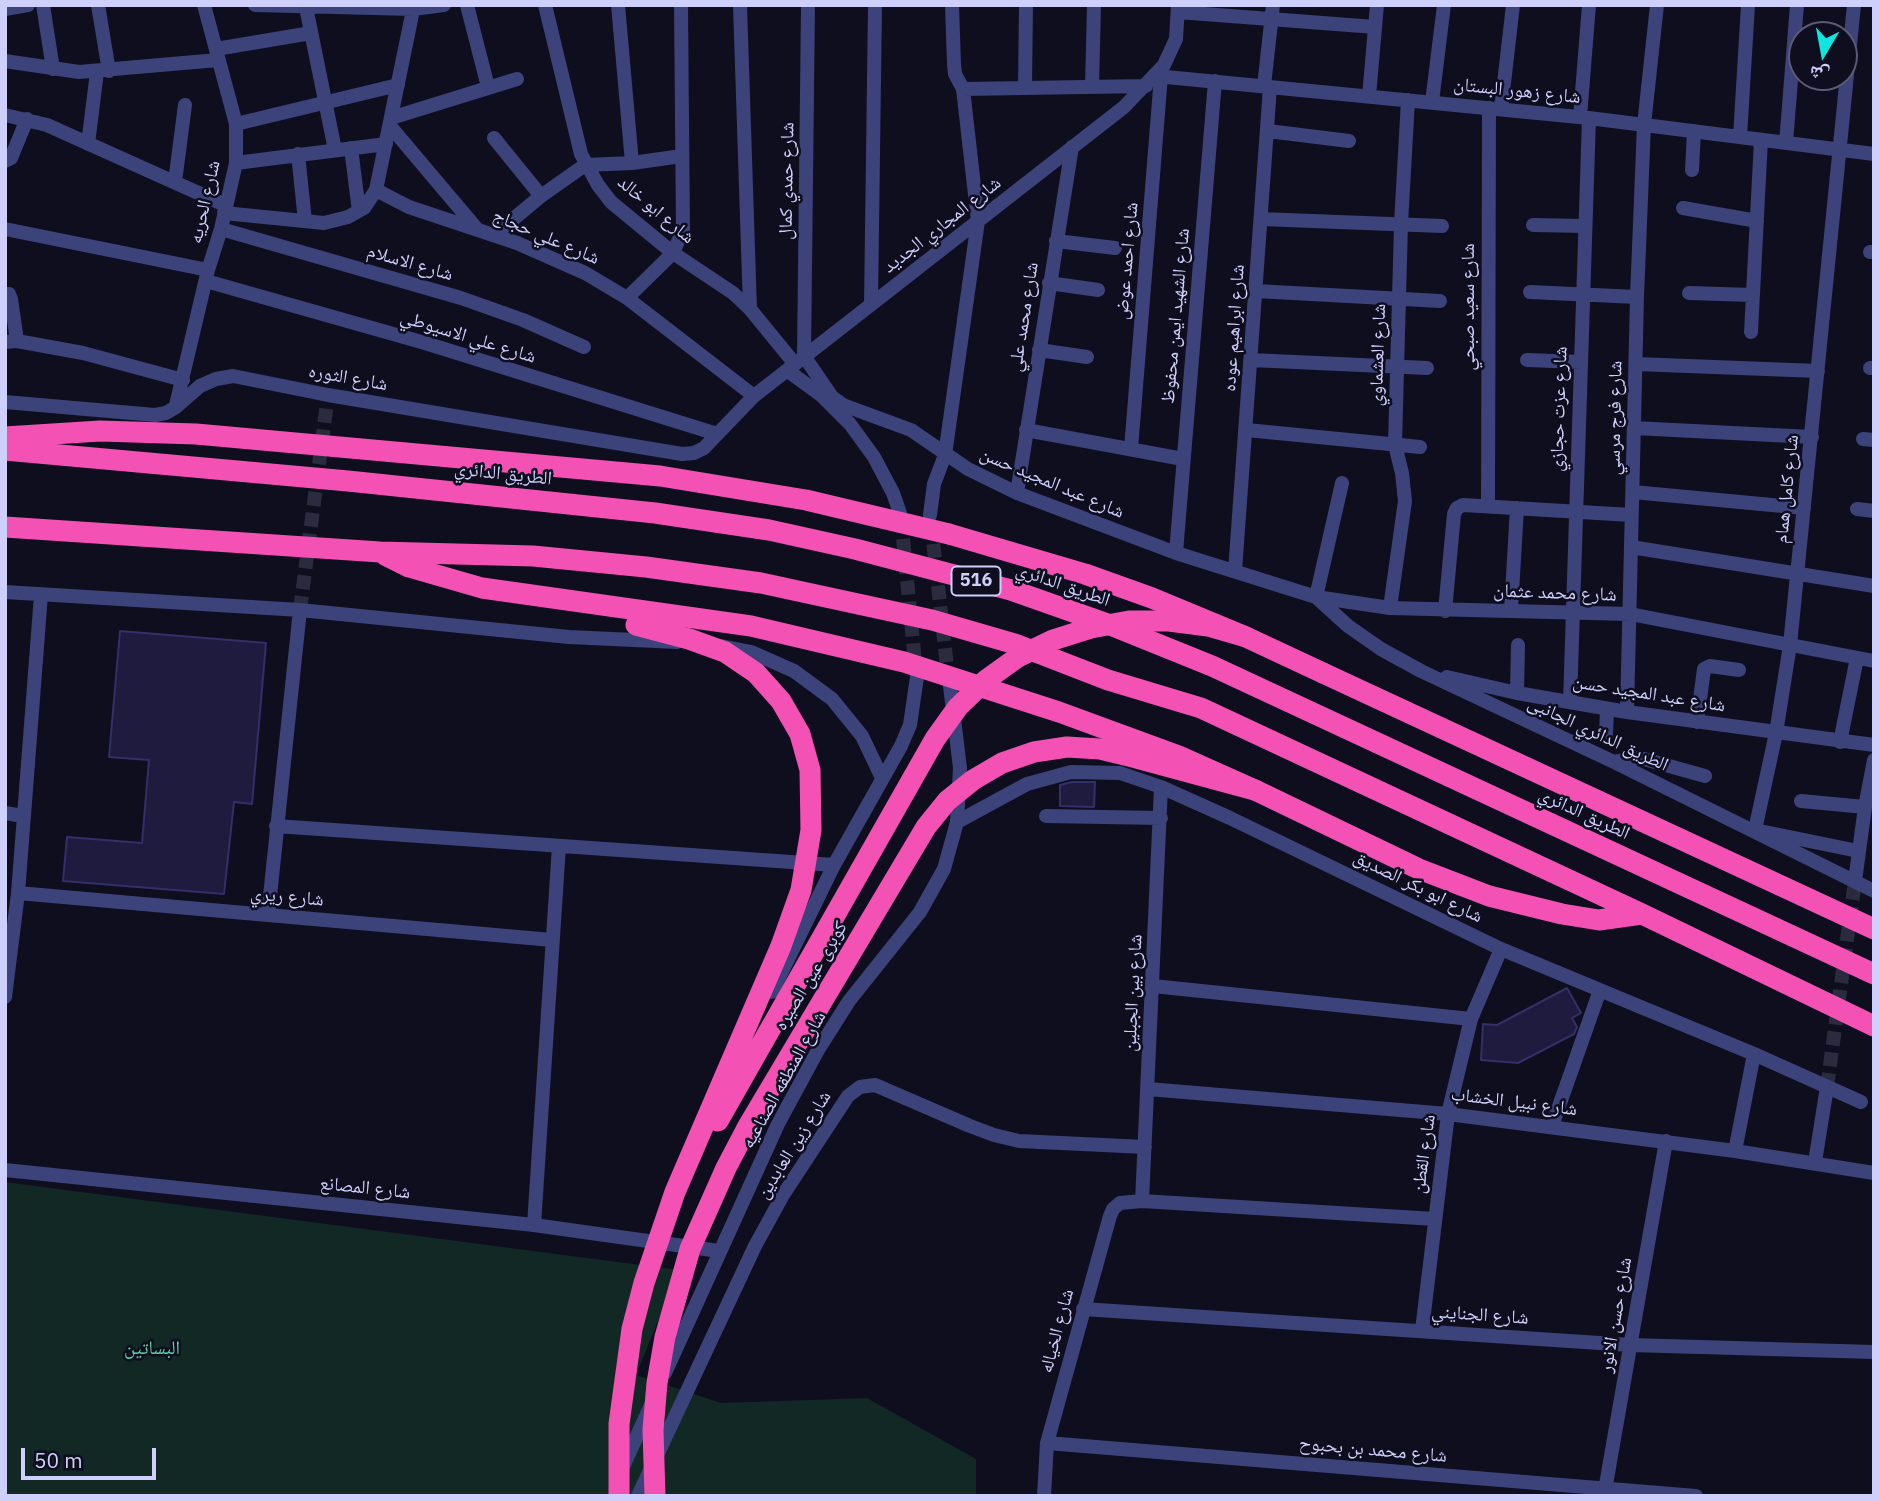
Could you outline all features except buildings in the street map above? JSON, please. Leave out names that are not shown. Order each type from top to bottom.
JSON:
[{"type":"highway","points":[[5,437],[100,431],[196,435],[633,474],[733,486],[878,515],[1017,553],[1152,598],[1246,636],[1874,929]]},
{"type":"highway","name":"الطريق الدائري","points":[[5,450],[348,481],[655,513],[769,530],[855,549],[1012,590],[1113,626],[1212,666],[1874,974]]},
{"type":"highway","points":[[5,527],[380,552],[533,556],[646,567],[748,582],[868,605],[1003,640],[1108,680],[1201,708],[1642,914],[1874,1026]]},
{"type":"highway","points":[[380,552],[409,567],[433,575],[508,593],[751,626],[904,662],[1119,733],[1255,790],[1419,869],[1489,896],[1599,920],[1642,914]]},
{"type":"highway","name":"كوبرى عين الصيره","points":[[508,593],[550,606],[690,639],[725,652],[756,674],[781,701],[800,734],[810,770],[811,830],[801,890],[781,946],[675,1192],[644,1283],[632,1329],[619,1424],[619,1496]]},
{"type":"highway","points":[[675,1192],[935,739],[958,707],[986,680],[1018,657],[1053,640],[1091,628],[1129,621],[1169,621],[1208,626],[1246,636]]},
{"type":"highway","name":"كوبرى عين الصيره","points":[[655,1496],[653,1430],[657,1383],[665,1337],[690,1249],[748,1126],[926,827],[947,801],[973,780],[1002,764],[1034,752],[1067,747],[1100,749],[1255,790]]},
{"type":"street","points":[[5,9],[28,5]]},
{"type":"street","points":[[43,5],[53,69]]},
{"type":"street","points":[[88,144],[103,71],[98,5]]},
{"type":"street","name":"شارع الحريه","points":[[176,407],[236,163],[236,124],[204,5]]},
{"type":"street","points":[[255,5],[444,5]]},
{"type":"street","points":[[467,5],[488,88]]},
{"type":"street","name":"شارع ابو خالد","points":[[545,5],[585,165],[611,202],[673,253],[733,293],[796,364]]},
{"type":"street","points":[[618,5],[632,163]]},
{"type":"street","points":[[627,298],[673,253],[683,230],[681,5]]},
{"type":"street","points":[[740,5],[750,309]]},
{"type":"street","name":"شارع حمدي كمال","points":[[796,364],[808,5]]},
{"type":"street","points":[[872,304],[875,5]]},
{"type":"street","points":[[930,515],[934,484],[945,455],[978,221],[963,89],[955,74],[952,5]]},
{"type":"street","points":[[1025,88],[1026,5]]},
{"type":"street","points":[[1092,87],[1094,5]]},
{"type":"street","points":[[1369,96],[1377,5]]},
{"type":"street","points":[[1432,102],[1444,5]]},
{"type":"street","name":"شارع سعيد صبحي","points":[[1488,506],[1495,108],[1513,5]]},
{"type":"street","name":"شارع عزت حجازي","points":[[1570,702],[1589,5]]},
{"type":"street","name":"شارع فرج مرسي","points":[[1627,712],[1644,125],[1657,5]]},
{"type":"street","points":[[1740,137],[1748,5]]},
{"type":"street","points":[[1786,143],[1797,5]]},
{"type":"street","name":"شارع كامل همام","points":[[1755,830],[1776,733],[1790,645],[1854,5]]},
{"type":"street","points":[[306,7],[335,150]]},
{"type":"street","points":[[5,115],[27,118],[88,144],[176,183],[225,209],[324,223],[348,217],[364,208],[376,190],[413,7]]},
{"type":"street","points":[[1178,9],[1272,12],[1375,27]]},
{"type":"street","name":"شارع المجاري الجديد","points":[[694,453],[704,448],[754,396],[1124,107],[1154,79],[1164,65],[1176,39],[1178,9]]},
{"type":"street","name":"شارع ابراهيم عوده","points":[[1235,571],[1268,131],[1267,86],[1272,12]]},
{"type":"street","points":[[5,61],[53,69],[103,71],[217,54],[311,33]]},
{"type":"street","points":[[390,122],[517,79]]},
{"type":"street","name":"شارع زهور البستان","points":[[963,89],[1092,87],[1154,79],[1214,81],[1584,117],[1874,154]]},
{"type":"street","name":"شارع احمد عوض","points":[[1131,449],[1154,79]]},
{"type":"street","name":"شارع الشهيد ايمن محفوظ","points":[[1175,553],[1214,81]]},
{"type":"street","points":[[236,124],[398,85]]},
{"type":"street","name":"شارع العشماوي","points":[[1390,608],[1405,501],[1395,445],[1401,224],[1408,100]]},
{"type":"street","points":[[176,183],[185,105]]},
{"type":"street","points":[[5,161],[11,158],[27,118]]},
{"type":"street","points":[[390,122],[477,229]]},
{"type":"street","points":[[1268,131],[1349,141]]},
{"type":"street","points":[[1692,170],[1694,131]]},
{"type":"street","points":[[495,138],[541,196]]},
{"type":"street","points":[[1751,332],[1761,140]]},
{"type":"street","points":[[236,163],[386,144]]},
{"type":"street","points":[[351,148],[359,211]]},
{"type":"street","name":"شارع محمد علي","points":[[1017,493],[1072,148]]},
{"type":"street","points":[[298,154],[305,221]]},
{"type":"street","points":[[494,235],[541,196],[585,165],[632,163],[682,156]]},
{"type":"street","name":"شارع علي حجاج","points":[[376,190],[441,220],[477,229],[563,261],[627,298],[754,396]]},
{"type":"street","points":[[1683,208],[1758,220]]},
{"type":"street","points":[[1261,219],[1442,226]]},
{"type":"street","points":[[1533,225],[1584,226]]},
{"type":"street","name":"شارع علي الاسيوطي","points":[[5,229],[207,275],[717,434]]},
{"type":"street","name":"شارع الاسلام","points":[[221,229],[472,302],[523,320],[584,347]]},
{"type":"street","points":[[1056,241],[1115,248]]},
{"type":"street","points":[[1049,283],[1098,290]]},
{"type":"street","points":[[1256,291],[1440,301]]},
{"type":"street","points":[[1530,292],[1637,297]]},
{"type":"street","points":[[1689,293],[1753,295]]},
{"type":"street","points":[[5,294],[11,299],[11,342],[83,353],[183,380]]},
{"type":"street","points":[[1039,350],[1087,357]]},
{"type":"street","points":[[1251,360],[1427,368]]},
{"type":"street","points":[[1527,360],[1580,362]]},
{"type":"street","points":[[796,364],[821,395],[850,424],[874,457],[900,513]]},
{"type":"street","name":"شارع عبد المجيد حسن","points":[[796,364],[843,405],[911,430],[945,455],[1017,493],[1175,553],[1235,571]]},
{"type":"street","points":[[1636,364],[1818,371]]},
{"type":"street","name":"شارع الثوره","points":[[5,402],[143,416],[166,413],[200,386],[233,376],[328,395],[682,454],[694,453]]},
{"type":"street","points":[[1634,428],[1812,437]]},
{"type":"street","points":[[1026,430],[1183,459]]},
{"type":"street","points":[[1247,430],[1420,447]]},
{"type":"street","points":[[1316,597],[1342,483]]},
{"type":"street","points":[[1633,492],[1804,508]]},
{"type":"street","points":[[1445,611],[1454,514],[1457,508],[1463,505],[1488,506],[1631,515]]},
{"type":"street","points":[[1511,610],[1517,508]]},
{"type":"street","points":[[1857,509],[1874,511]]},
{"type":"street","points":[[1632,547],[1874,586]]},
{"type":"street","name":"شارع محمد عثمان","points":[[1235,571],[1316,597],[1390,608],[1630,614],[1874,661]]},
{"type":"street","points":[[5,592],[300,610],[603,640],[705,643],[751,652],[794,671],[832,699],[862,736],[882,778]]},
{"type":"street","points":[[5,997],[18,893],[41,595]]},
{"type":"street","name":"الطريق الدائري الجانبى","points":[[1316,597],[1348,626],[1381,649],[1421,671],[1755,830],[1874,891]]},
{"type":"street","points":[[268,915],[300,610]]},
{"type":"street","points":[[1517,692],[1518,645]]},
{"type":"street","points":[[1840,741],[1857,658]]},
{"type":"street","points":[[1697,722],[1704,669],[1710,666],[1739,670]]},
{"type":"street","name":"شارع عبد المجيد حسن","points":[[1421,671],[1608,709],[1874,745]]},
{"type":"street","points":[[649,1243],[834,865],[901,746],[915,703],[917,677]]},
{"type":"street","name":"شارع المنطقه الصناعيه","points":[[610,1496],[778,1124],[818,1050],[849,1001],[920,912],[948,857],[957,822],[960,768],[950,686]]},
{"type":"street","points":[[1605,735],[1608,709]]},
{"type":"street","points":[[1614,762],[1644,759],[1704,776]]},
{"type":"street","points":[[1855,881],[1874,761]]},
{"type":"street","name":"شارع ابو بكر الصديق","points":[[957,822],[1027,783],[1071,772],[1120,773],[1161,787],[1230,818],[1501,949],[1754,1054],[1861,1102]]},
{"type":"street","name":"شارع بين الجبلين","points":[[1142,1201],[1161,787]]},
{"type":"street","points":[[1801,801],[1865,807]]},
{"type":"street","points":[[5,813],[23,816]]},
{"type":"street","points":[[1046,816],[1161,818]]},
{"type":"street","points":[[276,826],[834,865]]},
{"type":"street","points":[[1755,830],[1858,852]]},
{"type":"street","points":[[534,1225],[559,846]]},
{"type":"street","name":"شارع ريري","points":[[18,893],[552,940]]},
{"type":"street","name":"شارع القطن","points":[[1422,1330],[1448,1114],[1471,1019],[1501,949]]},
{"type":"street","points":[[1153,986],[1471,1019]]},
{"type":"street","points":[[1552,1126],[1600,990]]},
{"type":"street","points":[[1735,1150],[1754,1054]]},
{"type":"street","name":"شارع زين العابدين","points":[[638,1496],[772,1215],[814,1144],[848,1096],[860,1087],[874,1085],[889,1090],[994,1135],[1032,1142],[1145,1147]]},
{"type":"street","points":[[1815,1163],[1827,1087]]},
{"type":"street","name":"شارع نبيل الخشاب","points":[[1148,1089],[1448,1114],[1552,1126],[1735,1150],[1874,1173]]},
{"type":"street","name":"شارع حسن الانور","points":[[1604,1492],[1666,1141]]},
{"type":"street","name":"شارع المصانع","points":[[5,1170],[534,1225],[719,1251]]},
{"type":"street","points":[[1142,1201],[1435,1219]]},
{"type":"street","name":"شارع الخياله","points":[[1044,1496],[1046,1443],[1113,1209],[1120,1203],[1142,1201]]},
{"type":"street","name":"شارع الجنايني","points":[[1083,1309],[1630,1345],[1874,1352]]},
{"type":"street","name":"شارع محمد بن بحبوح","points":[[1046,1443],[1604,1492],[1696,1496]]},
{"type":"green space","name":"البساتين","points":[[5,1182],[679,1270],[636,1375],[721,1403],[867,1398],[976,1459],[976,1496],[5,1496]]},
{"type":"tunnel","points":[[300,610],[328,395]]},
{"type":"tunnel","points":[[901,518],[916,672]]},
{"type":"tunnel","points":[[931,523],[949,684]]},
{"type":"tunnel","points":[[1827,1087],[1855,881]]}]
